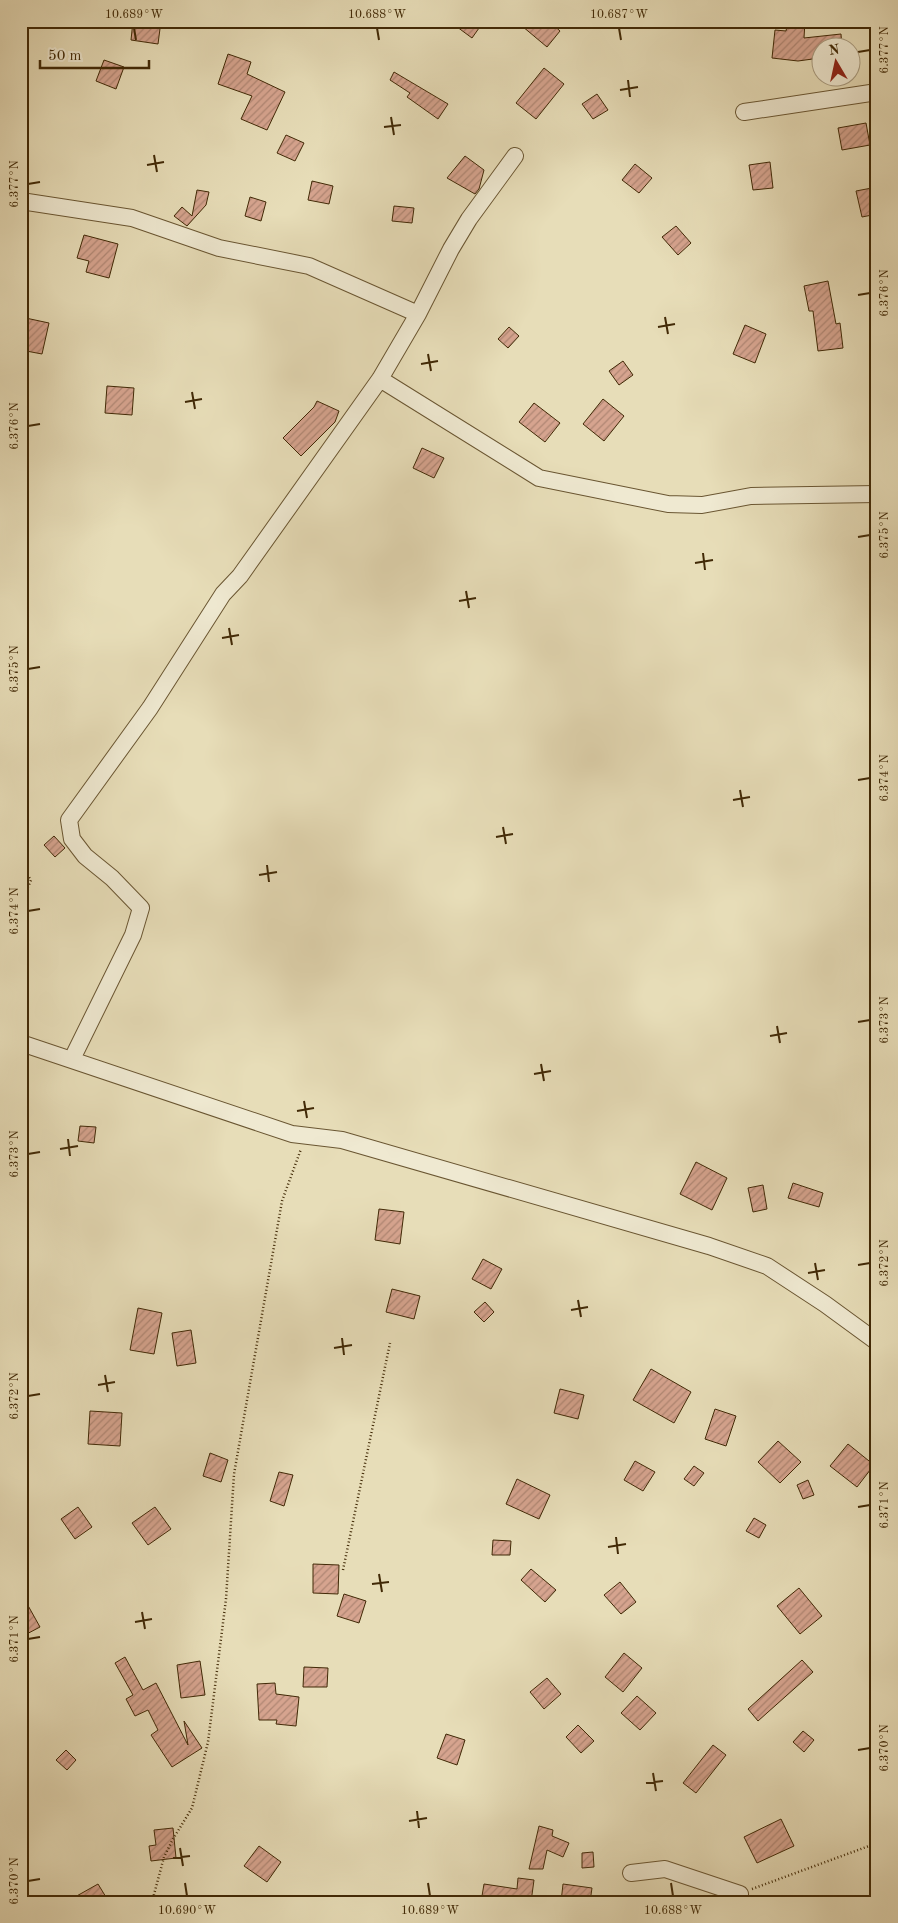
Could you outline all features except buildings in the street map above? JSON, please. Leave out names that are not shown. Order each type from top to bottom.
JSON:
[{"type":"street","points":[[744,112],[877,92]]},
{"type":"street","points":[[72,1059],[133,935],[141,908],[112,878],[85,856],[72,839],[69,820],[150,708],[223,594],[240,576],[380,379],[418,314],[451,249],[465,226],[516,156]]},
{"type":"street","points":[[21,201],[132,218],[219,248],[309,266],[418,314]]},
{"type":"street","points":[[380,379],[539,478],[668,504],[702,505],[751,496],[877,494]]},
{"type":"street","points":[[21,1043],[292,1134],[351,1143],[709,1246],[768,1266],[877,1342]]},
{"type":"street","points":[[631,1874],[666,1869],[739,1898]]},
{"type":"path","points":[[21,866],[31,880],[21,903]]},
{"type":"path","points":[[152,1902],[164,1857],[192,1808],[208,1742],[226,1599],[234,1474],[282,1201],[306,1136]]},
{"type":"path","points":[[343,1570],[390,1343]]},
{"type":"path","points":[[739,1898],[869,1846],[877,1841]]}]
